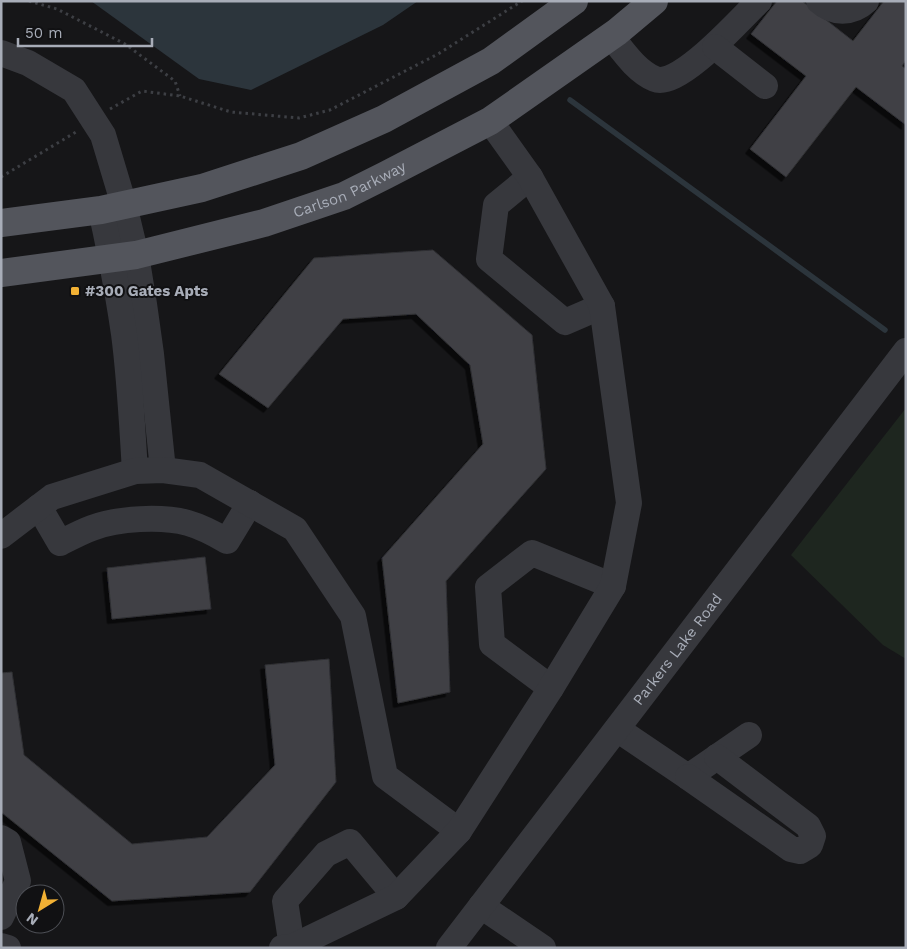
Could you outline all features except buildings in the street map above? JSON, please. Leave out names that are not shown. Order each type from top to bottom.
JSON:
[{"type":"main road","points":[[1,223],[113,207],[202,188],[301,156],[334,143],[424,98],[490,62],[574,1]]},
{"type":"main road","name":"Carlson Parkway","points":[[1,273],[124,256],[264,223],[344,196],[490,121],[611,36],[654,1]]},
{"type":"street","points":[[611,36],[630,59],[645,73],[656,80],[663,81],[679,74],[714,46],[759,1]]},
{"type":"street","points":[[819,1],[829,8],[840,11],[851,10],[866,1]]},
{"type":"street","points":[[714,46],[765,86]]},
{"type":"street","points":[[1,53],[28,63],[74,90],[104,135],[113,207],[124,256],[149,337],[162,470]]},
{"type":"street","points":[[396,897],[350,842],[326,854],[285,901],[287,947],[396,897],[459,832],[551,688],[613,586],[629,503],[602,306],[530,177],[490,121]]},
{"type":"street","points":[[530,177],[496,205],[488,259],[565,322],[602,306]]},
{"type":"street","points":[[124,256],[124,334],[135,471]]},
{"type":"street","name":"Parkers Lake Road","points":[[449,948],[906,351]]},
{"type":"street","points":[[1,536],[52,497],[135,471],[162,470],[200,475],[296,529],[353,616],[385,776],[459,832]]},
{"type":"street","points":[[39,506],[60,543],[92,528],[122,521],[155,520],[186,523],[207,530],[227,541],[250,503]]},
{"type":"street","points":[[551,688],[492,644],[488,587],[532,553],[613,586]]},
{"type":"street","points":[[617,729],[791,849],[800,851],[810,845],[812,836],[808,826],[717,757]]},
{"type":"street","points":[[688,777],[749,735]]},
{"type":"street","points":[[1,838],[8,842],[18,881],[1,917]]},
{"type":"street","points":[[481,906],[543,948]]},
{"type":"street","points":[[1,946],[8,948]]},
{"type":"path","points":[[29,1],[57,9],[125,44],[175,81],[180,96]]},
{"type":"path","points":[[1,177],[124,100],[142,91],[180,96],[231,112],[300,118],[330,110],[438,54],[522,1]]},
{"type":"shaded area","points":[[91,1],[418,1],[383,25],[251,90],[199,79]]},
{"type":"shaded area","points":[[906,408],[906,659],[883,645],[791,555]]},
{"type":"waterway","points":[[570,100],[885,330]]},
{"type":"place","name":"#300 Gates Apts","points":[[75,291]]}]
